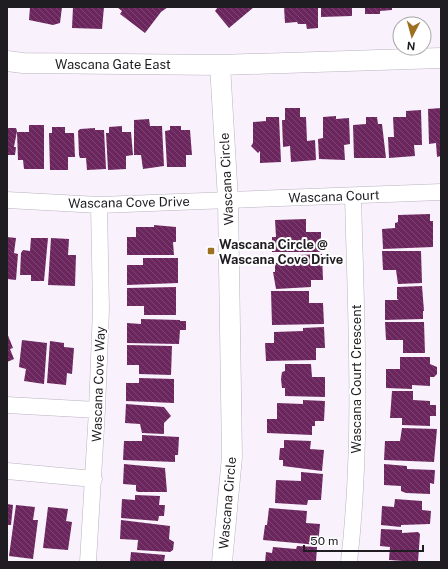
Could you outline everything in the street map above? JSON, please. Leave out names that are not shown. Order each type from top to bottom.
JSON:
[{"type":"street","points":[[220,65],[441,58]]},
{"type":"street","name":"Wascana Gate East","points":[[7,61],[23,63],[220,65]]},
{"type":"street","name":"Wascana Circle","points":[[220,65],[228,200],[232,457],[222,562]]},
{"type":"street","name":"Wascana Court","points":[[228,200],[441,192]]},
{"type":"street","name":"Wascana Court Crescent","points":[[349,562],[354,516],[358,390],[353,196]]},
{"type":"street","name":"Wascana Cove Drive","points":[[7,200],[99,205],[228,200]]},
{"type":"street","name":"Wascana Cove Way","points":[[88,562],[94,479],[101,309],[99,205]]},
{"type":"street","points":[[7,405],[97,410]]},
{"type":"street","points":[[7,471],[94,479]]},
{"type":"building","points":[[30,7],[62,7],[60,23],[53,25],[29,20]]},
{"type":"building","points":[[73,7],[104,7],[102,29],[72,28]]},
{"type":"building","points":[[117,7],[168,7],[161,12],[145,33],[120,14],[122,11]]},
{"type":"building","points":[[218,7],[254,7],[229,28],[215,11]]},
{"type":"building","points":[[284,7],[318,7],[318,28],[307,29],[306,24],[298,24],[297,22],[285,23]]},
{"type":"building","points":[[321,7],[352,7],[352,16],[321,17]]},
{"type":"building","points":[[365,7],[392,7],[392,10],[380,11],[380,14],[365,14]]},
{"type":"building","points":[[285,108],[300,108],[300,117],[306,117],[307,141],[315,140],[316,160],[291,162],[290,146],[283,147],[282,120],[285,120]]},
{"type":"building","points":[[441,108],[441,156],[437,157],[436,143],[429,144],[428,109]]},
{"type":"building","points":[[421,110],[422,145],[414,145],[415,156],[389,158],[388,137],[394,137],[393,117],[406,117],[406,111]]},
{"type":"building","points":[[336,116],[336,119],[349,118],[350,144],[344,145],[345,160],[319,159],[318,139],[323,138],[323,117]]},
{"type":"building","points":[[266,117],[279,117],[281,162],[260,163],[260,151],[258,153],[251,146],[253,143],[253,122],[266,121]]},
{"type":"building","points":[[366,117],[377,117],[378,124],[382,124],[386,158],[354,158],[353,125],[366,124]]},
{"type":"building","points":[[149,119],[150,126],[162,126],[164,166],[143,169],[141,155],[134,155],[134,120]]},
{"type":"building","points":[[29,125],[44,125],[44,169],[24,169],[23,160],[18,160],[17,132],[29,132]]},
{"type":"building","points":[[122,126],[122,132],[131,132],[133,155],[126,156],[126,169],[108,170],[106,133],[109,133],[109,127]]},
{"type":"building","points":[[170,126],[181,126],[181,130],[190,130],[192,155],[186,155],[186,167],[167,167],[165,131],[170,130]]},
{"type":"building","points":[[52,127],[65,127],[65,133],[74,133],[75,157],[68,157],[68,170],[50,170],[49,133],[52,133]]},
{"type":"building","points":[[7,128],[16,128],[17,131],[14,147],[16,147],[15,155],[7,155]]},
{"type":"building","points":[[95,128],[95,130],[104,130],[106,169],[87,170],[86,158],[80,158],[79,155],[78,131],[80,129]]},
{"type":"building","points":[[430,214],[430,221],[433,221],[433,247],[383,249],[382,229],[395,228],[395,223],[398,222],[398,215]]},
{"type":"building","points":[[306,219],[306,232],[321,232],[321,252],[272,252],[272,237],[276,237],[275,220]]},
{"type":"building","points":[[154,225],[176,227],[176,242],[173,242],[174,255],[127,255],[127,237],[136,237],[136,227],[154,227]]},
{"type":"building","points":[[7,237],[16,238],[14,253],[18,254],[16,280],[7,279]]},
{"type":"building","points":[[31,238],[48,238],[44,281],[31,281],[31,275],[20,275],[21,253],[23,250],[30,251]]},
{"type":"building","points":[[51,238],[69,239],[68,255],[76,255],[75,286],[48,285]]},
{"type":"building","points":[[382,251],[421,251],[422,283],[398,284],[396,270],[383,270]]},
{"type":"building","points":[[322,254],[323,280],[311,280],[311,287],[276,289],[273,272],[275,272],[275,263],[298,262],[298,255]]},
{"type":"building","points":[[143,258],[178,258],[178,283],[127,285],[127,265],[143,265]]},
{"type":"building","points":[[422,286],[424,311],[423,319],[385,320],[385,300],[399,300],[397,299],[397,287]]},
{"type":"building","points":[[176,287],[176,315],[144,315],[144,306],[127,306],[127,288]]},
{"type":"building","points":[[271,291],[309,291],[309,303],[323,303],[324,324],[272,325]]},
{"type":"building","points":[[141,319],[186,321],[186,330],[180,330],[179,344],[127,343],[127,323],[141,324]]},
{"type":"building","points":[[385,322],[424,322],[425,353],[403,353],[403,340],[386,340]]},
{"type":"building","points":[[324,327],[325,348],[316,348],[316,360],[266,361],[265,343],[274,343],[274,332],[303,331],[303,328]]},
{"type":"building","points":[[7,333],[13,348],[10,349],[14,359],[7,362]]},
{"type":"building","points":[[22,340],[47,343],[44,384],[24,381],[26,369],[19,367]]},
{"type":"building","points":[[50,341],[64,343],[64,347],[74,348],[72,374],[67,373],[66,385],[47,383]]},
{"type":"building","points":[[127,345],[172,346],[171,375],[139,374],[139,365],[127,365]]},
{"type":"building","points":[[400,357],[430,357],[430,364],[437,367],[437,374],[434,377],[430,377],[430,386],[412,385],[412,389],[386,388],[386,369],[400,369]]},
{"type":"building","points":[[285,364],[311,364],[312,377],[325,377],[325,397],[285,396],[285,388],[282,388],[281,379],[282,372],[285,371]]},
{"type":"building","points":[[139,378],[174,379],[174,403],[126,401],[126,383],[139,383]]},
{"type":"building","points":[[392,391],[413,391],[413,400],[430,401],[430,405],[436,405],[436,416],[430,416],[430,426],[402,425],[402,418],[390,418]]},
{"type":"building","points":[[303,400],[325,401],[324,421],[315,421],[315,426],[312,426],[312,435],[267,433],[267,419],[277,419],[277,403],[303,404]]},
{"type":"building","points":[[126,404],[164,407],[171,416],[164,423],[164,434],[142,433],[140,424],[125,423]]},
{"type":"building","points":[[402,428],[437,429],[434,462],[384,460],[385,441],[400,441]]},
{"type":"building","points":[[142,435],[179,437],[178,455],[175,455],[175,462],[123,460],[124,441],[142,441]]},
{"type":"building","points":[[284,440],[311,441],[310,449],[324,450],[322,471],[283,466],[283,460],[279,460],[280,448],[284,448]]},
{"type":"building","points":[[124,464],[165,468],[167,492],[138,492],[136,491],[136,485],[123,484]]},
{"type":"building","points":[[384,464],[407,466],[407,469],[435,470],[434,484],[430,483],[430,494],[406,493],[401,491],[401,486],[384,485]]},
{"type":"building","points":[[301,472],[323,474],[321,500],[308,500],[307,505],[275,503],[276,480],[301,481]]},
{"type":"building","points":[[135,495],[160,496],[159,505],[165,505],[164,516],[159,516],[158,521],[121,518],[122,499],[135,500]]},
{"type":"building","points":[[395,499],[422,501],[422,510],[431,511],[430,524],[401,525],[401,527],[381,525],[382,506],[394,507]]},
{"type":"building","points":[[7,504],[13,505],[11,525],[7,525]]},
{"type":"building","points":[[16,505],[35,507],[33,520],[38,520],[33,559],[9,556]]},
{"type":"building","points":[[48,507],[68,509],[66,521],[72,522],[68,550],[43,548]]},
{"type":"building","points":[[269,508],[307,511],[306,523],[320,524],[318,545],[263,540]]},
{"type":"building","points":[[121,520],[170,526],[169,539],[174,542],[173,550],[170,552],[137,550],[138,540],[120,539]]},
{"type":"building","points":[[381,529],[402,530],[402,533],[418,532],[420,534],[418,562],[389,560],[390,547],[380,546]]},
{"type":"building","points":[[297,546],[317,547],[316,562],[265,562],[266,552],[272,553],[273,547],[296,549]]},
{"type":"building","points":[[131,552],[165,555],[164,562],[130,562]]},
{"type":"place","name":"Wascana Circle @ Wascana Cove Drive","points":[[211,251]]}]
